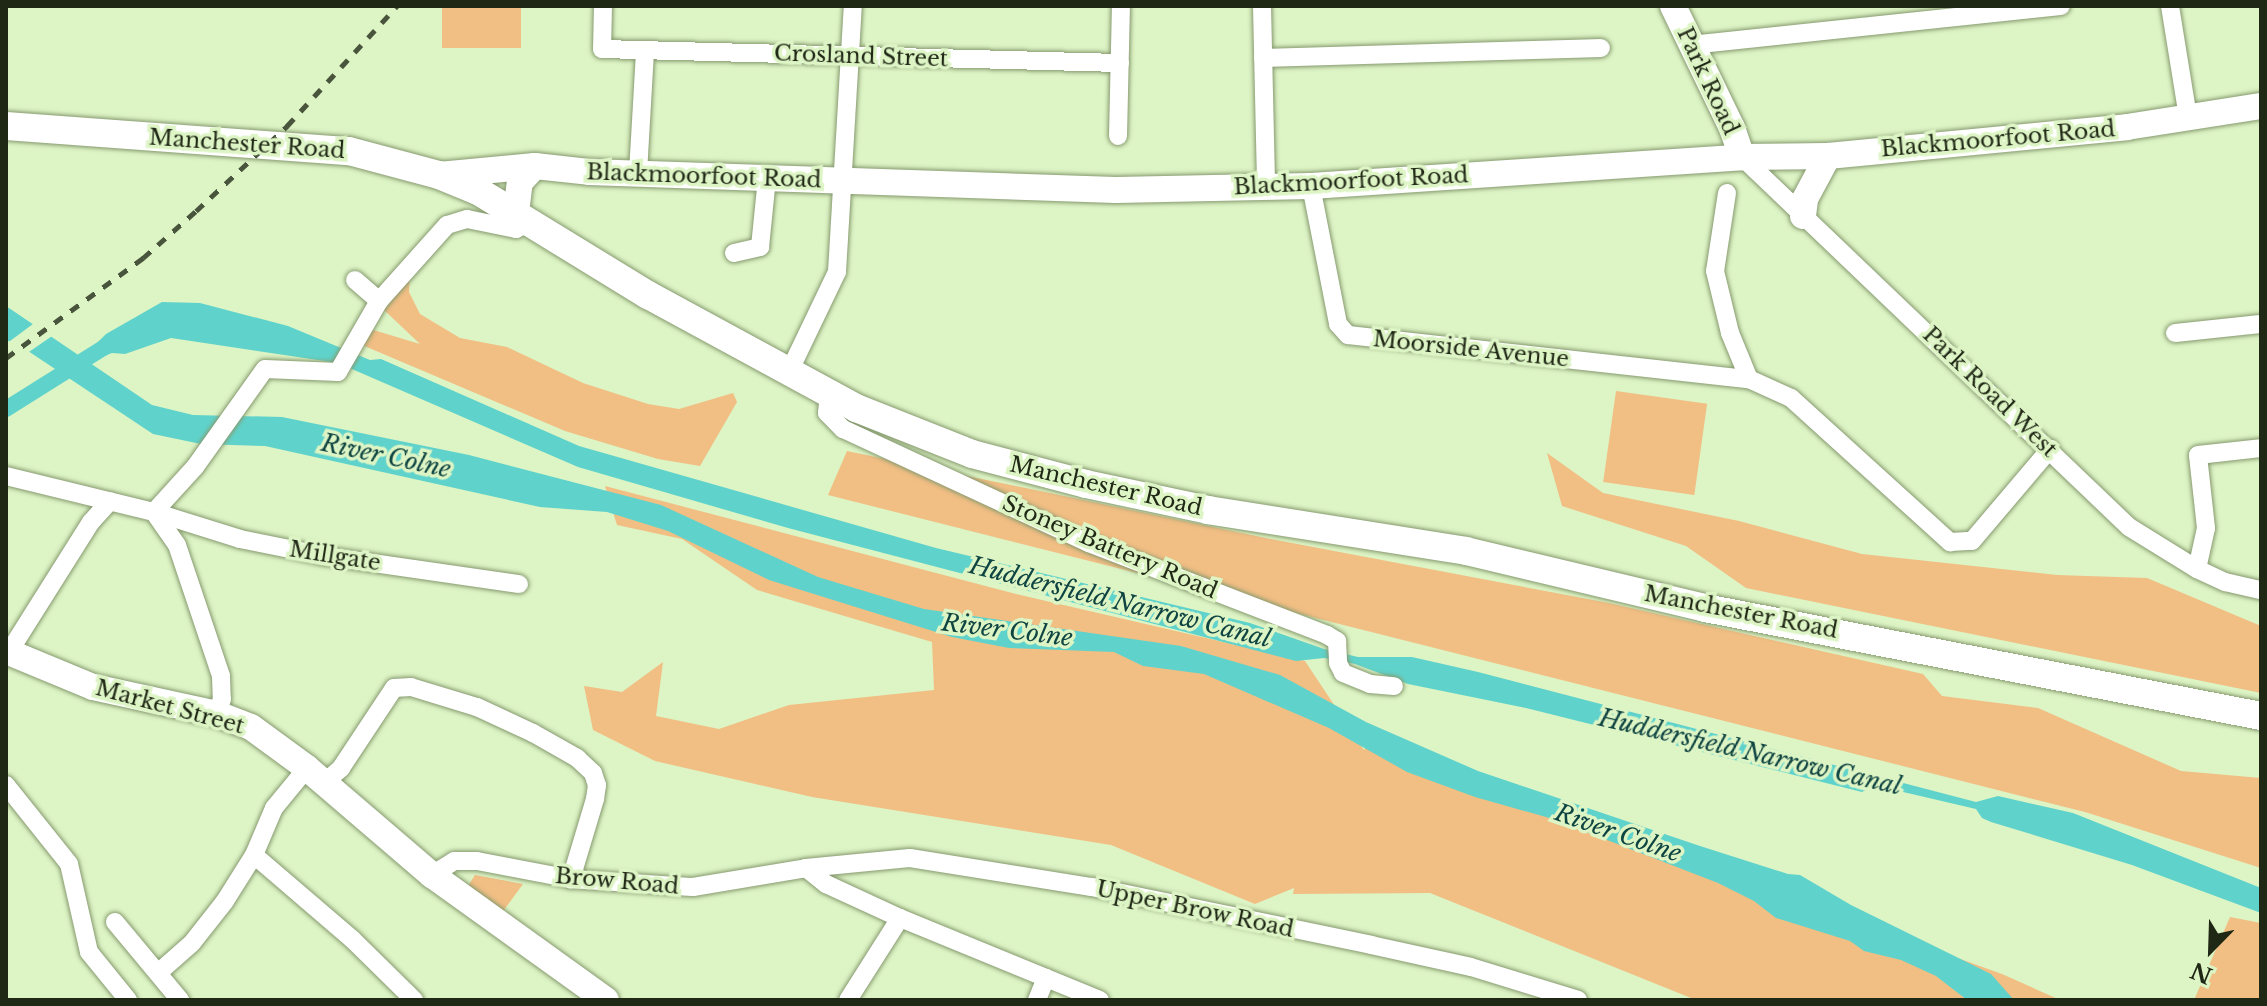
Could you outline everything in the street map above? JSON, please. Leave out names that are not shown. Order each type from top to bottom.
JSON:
[{"type":"main road","name":"Manchester Road","points":[[6,126],[349,151],[439,175],[523,218],[648,295],[829,394],[885,422],[972,454],[1146,499],[1453,548],[1705,608],[2261,716]]},
{"type":"street","name":"Crosland Street","points":[[603,6],[602,49],[1120,63]]},
{"type":"street","points":[[789,372],[837,272],[845,182],[853,6]]},
{"type":"street","points":[[1262,6],[1266,186]]},
{"type":"street","name":"Park Road","points":[[1673,6],[1732,128],[1742,157]]},
{"type":"street","points":[[1690,45],[1984,9],[2061,6]]},
{"type":"street","points":[[2170,6],[2188,117]]},
{"type":"street","points":[[1118,136],[1121,8]]},
{"type":"street","points":[[1263,58],[1601,48]]},
{"type":"street","points":[[638,173],[645,50]]},
{"type":"street","name":"Blackmoorfoot Road","points":[[439,175],[535,166],[845,182],[1116,190],[1311,186],[1742,157],[1828,156],[2127,127],[2261,106]]},
{"type":"street","points":[[1803,216],[1805,199],[1828,156]]},
{"type":"street","name":"Park Road West","points":[[1742,157],[2129,527],[2197,569],[2225,582],[2261,590]]},
{"type":"street","points":[[217,714],[222,699],[221,676],[177,545],[154,512],[203,456],[268,367],[336,374],[379,301],[447,225],[467,219],[516,229],[523,218],[520,182],[535,166]]},
{"type":"street","points":[[734,253],[760,247],[767,178]]},
{"type":"street","name":"Moorside Avenue","points":[[1311,186],[1338,324],[1348,335],[1749,379],[1791,398],[1950,542],[1972,541],[2050,449]]},
{"type":"street","points":[[1727,193],[1715,271],[1730,333],[1749,379]]},
{"type":"street","points":[[355,280],[379,301]]},
{"type":"street","points":[[2175,333],[2261,324]]},
{"type":"street","name":"Stoney Battery Road","points":[[829,394],[827,413],[843,429],[1089,543],[1327,635],[1337,641],[1343,673],[1355,680],[1394,686]]},
{"type":"street","points":[[2197,569],[2206,528],[2198,455],[2261,448]]},
{"type":"street","name":"Millgate","points":[[6,476],[154,512],[240,539],[324,556],[519,584]]},
{"type":"street","points":[[8,652],[91,522],[110,501]]},
{"type":"street","name":"Market Street","points":[[8,652],[115,694],[217,714],[251,727],[315,775],[432,875],[606,1000]]},
{"type":"street","points":[[158,973],[192,943],[225,901],[254,855],[274,808],[315,775],[341,768],[394,688],[411,687],[477,707],[577,758],[593,773],[597,785],[595,799],[571,879]]},
{"type":"street","points":[[6,785],[69,864],[89,952],[128,1000]]},
{"type":"street","points":[[254,855],[353,940],[414,1000]]},
{"type":"street","name":"Upper Brow Road","points":[[806,868],[910,858],[1000,871],[1471,967],[1578,1000]]},
{"type":"street","name":"Brow Road","points":[[432,875],[454,861],[477,861],[571,879],[693,887],[806,868]]},
{"type":"street","points":[[806,868],[826,884],[900,918],[1100,1000]]},
{"type":"street","points":[[848,1000],[900,918]]},
{"type":"street","points":[[115,922],[180,1000]]},
{"type":"street","points":[[1037,1000],[1046,978]]},
{"type":"shaded area","points":[[442,6],[521,6],[521,48],[442,48]]},
{"type":"shaded area","points":[[410,276],[409,292],[420,314],[460,338],[507,347],[583,383],[648,404],[679,409],[733,393],[737,402],[700,466],[658,459],[565,431],[362,345],[370,329],[420,344],[382,308]]},
{"type":"shaded area","points":[[1616,391],[1707,404],[1694,495],[1603,482]]},
{"type":"shaded area","points":[[847,451],[1276,540],[1609,603],[1923,674],[1942,696],[2038,708],[2181,771],[2261,778],[2261,868],[2085,812],[828,495]]},
{"type":"shaded area","points":[[1547,453],[1603,493],[1739,521],[1862,554],[2057,575],[2147,578],[2261,626],[2261,693],[1746,588],[1686,546],[1562,506]]},
{"type":"shaded area","points":[[605,486],[1016,594],[1305,661],[1364,750],[1367,745],[2002,974],[2060,1000],[1696,1000],[1430,893],[1293,894],[1294,888],[1255,904],[1111,845],[812,797],[655,761],[593,730],[584,686],[622,692],[663,662],[656,716],[719,729],[789,705],[934,690],[932,642],[757,590],[682,539],[617,525]]},
{"type":"shaded area","points":[[475,875],[523,884],[501,914],[466,889]]},
{"type":"shaded area","points":[[2230,917],[2261,923],[2261,1000],[2194,1000]]},
{"type":"water","points":[[162,302],[200,303],[288,326],[370,360],[381,359],[579,446],[936,548],[1250,623],[1324,649],[1358,657],[1412,657],[1478,672],[1976,802],[1998,796],[2073,813],[2261,888],[2261,913],[2132,865],[1991,822],[1982,818],[1976,809],[1886,788],[1872,787],[1862,792],[1526,708],[1408,684],[1355,664],[1324,658],[1296,661],[788,528],[578,467],[338,363],[171,338],[125,354],[112,353],[94,360],[88,358],[88,352],[106,334]]},
{"type":"water","name":"River Colne","points":[[6,306],[152,405],[193,415],[282,417],[469,455],[661,505],[818,577],[924,609],[1181,646],[1280,675],[1366,722],[1478,771],[1700,846],[1800,875],[1851,905],[1991,974],[2014,1000],[1967,1000],[1936,976],[1901,960],[1864,951],[1850,941],[1776,918],[1754,901],[1718,883],[1553,819],[1475,797],[1407,772],[1329,728],[1204,674],[1143,666],[1114,652],[1009,648],[952,637],[769,580],[668,531],[607,512],[540,507],[265,446],[201,444],[153,434],[19,345],[6,340]]},
{"type":"pier","points":[[37,321],[55,334],[26,354],[6,344]]},
{"type":"waterway","name":"Huddersfield Narrow Canal","points":[[6,409],[105,347]]},
{"type":"railway","points":[[6,358],[143,258],[196,211],[287,126],[397,6]]}]
